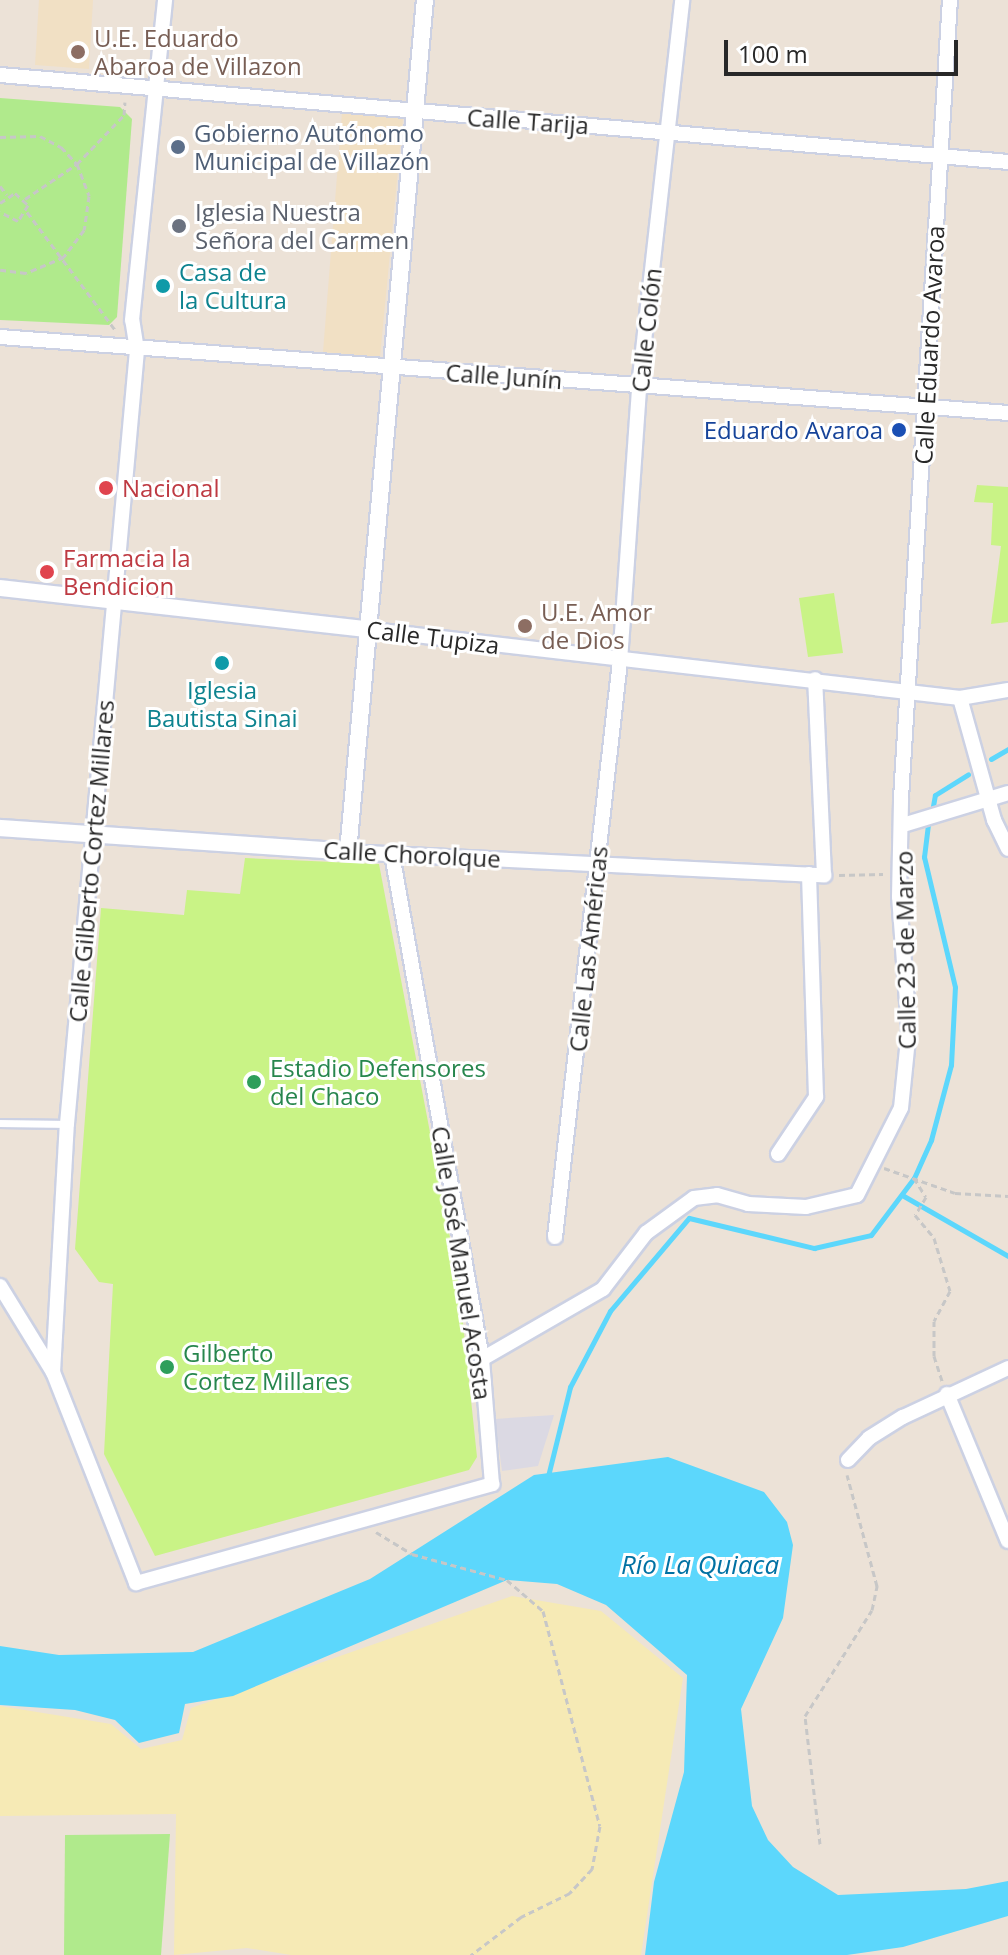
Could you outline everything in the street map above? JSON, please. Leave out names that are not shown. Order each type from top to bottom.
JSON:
[{"type":"street","name":"Calle Gilberto Cortez Millares","points":[[53,1372],[67,1124],[96,833],[113,602],[137,350],[133,305],[149,118],[158,89],[165,0]]},
{"type":"street","points":[[348,852],[372,630],[425,0]]},
{"type":"street","name":"Calle Colón","points":[[620,661],[639,386],[682,0]]},
{"type":"street","name":"Calle Eduardo Avaroa","points":[[909,690],[950,0]]},
{"type":"street","name":"Calle Tarija","points":[[0,75],[1008,162]]},
{"type":"street","name":"Calle Junín","points":[[0,337],[137,350],[1008,413]]},
{"type":"street","name":"Calle Tupiza","points":[[0,588],[960,698],[1008,690]]},
{"type":"street","name":"Calle Las Américas","points":[[555,1237],[620,661]]},
{"type":"street","points":[[778,1154],[816,1097],[815,679]]},
{"type":"street","name":"Calle 23 de Marzo","points":[[482,1359],[603,1289],[646,1233],[694,1198],[717,1195],[777,1207],[830,1203],[857,1195],[875,1165],[901,1108],[909,1029],[899,870],[909,690]]},
{"type":"street","points":[[960,698],[989,801],[1008,849]]},
{"type":"street","points":[[903,825],[1008,793]]},
{"type":"street","name":"Calle Chorolque","points":[[0,828],[348,852],[816,874]]},
{"type":"street","name":"Calle José Manuel Acosta","points":[[358,1522],[492,1484],[482,1359],[392,854]]},
{"type":"street","points":[[0,1286],[53,1372],[136,1583],[358,1522]]},
{"type":"street","points":[[848,1460],[869,1438],[947,1394],[1008,1368]]},
{"type":"street","points":[[947,1394],[1008,1541]]},
{"type":"lane","points":[[0,1123],[67,1124]]},
{"type":"path","points":[[0,186],[7,195],[25,199],[77,164],[124,115],[126,86]]},
{"type":"path","points":[[0,137],[40,136],[61,147],[77,164],[89,196],[89,213],[80,237],[64,257],[26,273],[0,270]]},
{"type":"path","points":[[0,203],[7,195]]},
{"type":"path","points":[[25,199],[27,212],[64,257],[109,325],[137,350]]},
{"type":"path","points":[[1,215],[18,221],[27,212]]},
{"type":"path","points":[[816,874],[873,877],[899,870]]},
{"type":"path","points":[[875,1165],[955,1193],[1008,1196]]},
{"type":"path","points":[[914,1178],[926,1197],[915,1215],[934,1238],[950,1291],[934,1321],[934,1356],[947,1394]]},
{"type":"path","points":[[820,1844],[805,1716],[872,1610],[877,1586],[848,1482],[848,1460]]},
{"type":"path","points":[[358,1522],[412,1554],[507,1580],[543,1611],[600,1826],[592,1869],[570,1893],[521,1917],[471,1955]]},
{"type":"shaded area","points":[[39,0],[93,0],[89,69],[35,65]]},
{"type":"shaded area","points":[[342,113],[403,118],[380,357],[323,352]]},
{"type":"shaded area","points":[[554,1415],[538,1466],[502,1471],[495,1419]]},
{"type":"green space","points":[[0,98],[120,107],[132,119],[117,317],[109,325],[0,320]]},
{"type":"green space","points":[[977,485],[1008,487],[1008,622],[991,624],[1001,546],[991,545],[993,503],[974,502]]},
{"type":"green space","points":[[834,593],[843,653],[808,657],[799,598]]},
{"type":"green space","name":"Estadio Defensores del Chaco","points":[[245,858],[379,864],[459,1285],[477,1457],[469,1470],[155,1556],[104,1454],[113,1284],[99,1282],[75,1249],[101,908],[184,915],[187,890],[240,894]]},
{"type":"green space","points":[[170,1834],[161,1955],[64,1955],[65,1835]]},
{"type":"sand","points":[[512,1596],[601,1611],[683,1678],[641,1955],[291,1955],[247,1948],[174,1955],[176,1814],[0,1816],[0,1706],[111,1724],[141,1749],[182,1740],[191,1708]]},
{"type":"water","name":"Río La Quiaca","points":[[668,1457],[764,1492],[787,1522],[793,1545],[783,1618],[741,1709],[752,1806],[768,1840],[793,1867],[838,1895],[966,1889],[1008,1881],[1008,1916],[903,1947],[847,1955],[645,1955],[654,1882],[684,1772],[687,1675],[606,1605],[557,1584],[507,1580],[233,1696],[185,1704],[179,1733],[139,1743],[115,1720],[75,1710],[0,1705],[0,1646],[59,1655],[193,1652],[370,1579],[534,1475]]},
{"type":"waterway","points":[[991,759],[1008,749]]},
{"type":"waterway","points":[[933,806],[935,795],[968,774]]},
{"type":"waterway","points":[[547,1480],[570,1387],[610,1311],[689,1218],[814,1248],[871,1235],[914,1178],[931,1140],[951,1065],[955,987],[924,857],[928,825]]},
{"type":"waterway","points":[[902,1195],[1008,1256]]},
{"type":"place","name":"U.E. Eduardo Abaroa de Villazon","points":[[78,52]]},
{"type":"place","name":"Gobierno Autónomo Municipal de Villazón","points":[[178,147]]},
{"type":"place","name":"Iglesia Nuestra Señora del Carmen","points":[[179,226]]},
{"type":"place","name":"Casa de la Cultura","points":[[163,286]]},
{"type":"place","name":"Eduardo Avaroa","points":[[899,430]]},
{"type":"place","name":"Nacional","points":[[106,488]]},
{"type":"place","name":"Farmacia la Bendicion","points":[[47,572]]},
{"type":"place","name":"U.E. Amor de Dios","points":[[525,626]]},
{"type":"place","name":"Iglesia Bautista Sinai","points":[[222,663]]},
{"type":"place","name":"Estadio Defensores del Chaco","points":[[254,1082]]},
{"type":"place","name":"Gilberto Cortez Millares","points":[[167,1367]]}]
